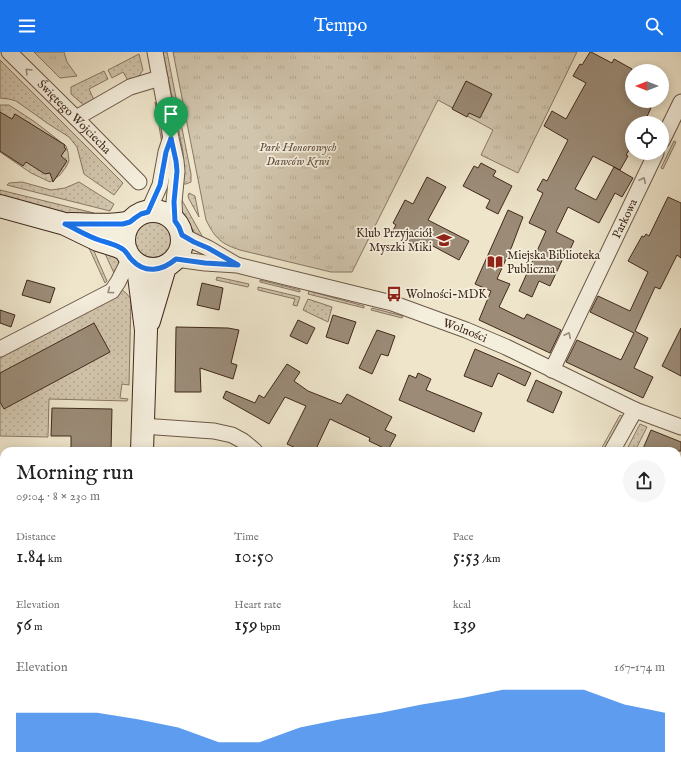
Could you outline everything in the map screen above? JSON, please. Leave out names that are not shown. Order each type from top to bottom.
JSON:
[{"type":"street","name":"Świętego Wojciecha","points":[[9,52],[139,182]]},
{"type":"street","points":[[146,330],[156,295],[170,263],[180,252],[182,243],[174,202],[177,171],[176,161],[155,52]]},
{"type":"street","points":[[76,118],[130,88],[160,78]]},
{"type":"street","points":[[669,127],[681,102]]},
{"type":"street","points":[[142,447],[146,330],[139,276],[124,243],[124,236],[127,229],[139,217],[160,185],[166,152],[171,138]]},
{"type":"street","name":"Parkowa","points":[[552,370],[653,160]]},
{"type":"street","points":[[0,206],[65,224],[98,240],[117,246],[142,267],[149,269],[157,269],[170,263],[238,265]]},
{"type":"street","points":[[65,224],[123,224],[155,211],[169,216],[178,228],[194,242],[238,265]]},
{"type":"street","points":[[0,349],[112,291],[131,258]]},
{"type":"street","name":"Wolności","points":[[238,265],[392,303],[466,330],[635,410],[681,427]]},
{"type":"street","points":[[614,447],[635,410]]},
{"type":"street","points":[[142,426],[214,431],[232,435],[250,447]]},
{"type":"green space","points":[[34,52],[64,52],[67,62],[77,76],[60,78]]},
{"type":"green space","points":[[163,52],[167,52],[191,174],[191,182],[186,184],[182,184],[184,171],[183,152]]},
{"type":"green space","name":"Park Honorowych Dawców Krwi","points":[[173,52],[577,52],[518,173],[481,155],[493,130],[438,100],[352,272],[331,272],[240,250],[223,243],[212,231],[206,220]]},
{"type":"green space","points":[[139,54],[143,70],[139,76],[129,82],[123,72],[112,78],[108,70]]},
{"type":"green space","points":[[0,60],[123,183],[114,195],[84,174],[77,147],[69,137],[16,101],[0,98]]},
{"type":"green space","points":[[104,71],[108,79],[89,89],[94,100],[87,108],[71,94],[71,87]]},
{"type":"green space","points":[[155,102],[161,122],[162,144]]},
{"type":"green space","points":[[0,105],[9,105],[35,122],[66,146],[69,161],[60,175],[50,182],[31,173],[0,152]]},
{"type":"green space","points":[[674,141],[676,142],[669,157],[669,151]]},
{"type":"green space","points":[[665,160],[667,160],[663,169],[661,168]]},
{"type":"green space","points":[[22,182],[51,190],[65,188],[79,182],[114,204],[110,211],[7,185],[9,183]]},
{"type":"green space","points":[[0,190],[94,213],[97,217],[48,211],[0,198]]},
{"type":"green space","points":[[189,193],[195,196],[199,217],[189,199]]},
{"type":"green space","points":[[179,195],[206,243],[195,234],[180,209]]},
{"type":"green space","points":[[149,220],[157,220],[164,223],[170,229],[173,240],[170,251],[164,257],[157,260],[149,260],[142,257],[136,251],[133,244],[133,236],[136,229],[142,223]]},
{"type":"green space","points":[[101,245],[118,257],[119,265],[116,274],[114,273]]},
{"type":"green space","points":[[89,248],[93,249],[107,281],[105,283]]},
{"type":"green space","points":[[217,277],[249,284],[248,287],[216,280]]},
{"type":"green space","points":[[260,280],[300,290],[300,292],[260,282]]},
{"type":"green space","points":[[258,287],[300,297],[297,306],[293,305],[295,299],[258,290]]},
{"type":"green space","points":[[121,289],[131,299],[129,385],[122,384],[120,398],[128,399],[127,401],[49,399],[48,437],[0,436],[0,358],[93,309]]},
{"type":"green space","points":[[309,291],[364,306],[364,308],[308,294]]},
{"type":"green space","points":[[308,299],[332,307],[328,322],[303,310]]},
{"type":"green space","points":[[372,308],[403,316],[402,318],[371,310]]},
{"type":"green space","points":[[620,415],[624,417],[607,447],[602,447]]},
{"type":"green space","points":[[640,424],[647,427],[637,447],[628,447]]},
{"type":"building","points":[[591,52],[612,63],[614,59],[625,65],[625,108],[651,108],[647,116],[625,116],[626,160],[620,170],[593,156],[575,189],[596,200],[614,167],[633,178],[622,197],[615,193],[599,223],[568,207],[556,232],[574,241],[567,256],[565,254],[550,286],[539,281],[532,297],[519,291],[546,231],[529,223],[543,193],[537,190],[543,179],[547,181],[568,140],[544,126],[552,111],[566,119],[586,83],[573,76],[580,64],[582,65]]},
{"type":"building","points":[[466,81],[492,94],[480,118],[469,113],[467,117],[452,109]]},
{"type":"building","points":[[0,112],[12,119],[15,114],[65,145],[64,147],[66,149],[61,156],[67,161],[53,182],[50,173],[45,174],[26,162],[23,166],[0,151]]},
{"type":"building","points":[[481,163],[496,171],[493,176],[512,186],[498,214],[486,208],[490,200],[463,186],[474,166],[478,168]]},
{"type":"building","points":[[427,177],[446,187],[428,220],[469,241],[459,260],[431,245],[428,251],[392,232],[396,225],[393,223],[405,200],[413,204]]},
{"type":"building","points":[[668,197],[681,203],[681,258],[677,255],[660,289],[655,287],[635,331],[648,338],[634,368],[653,377],[643,398],[566,362],[577,340],[621,360],[634,333],[590,312],[598,296],[630,311],[648,272],[628,261],[642,236],[644,237],[646,234],[649,236]]},
{"type":"building","points":[[508,210],[523,217],[497,279],[510,284],[499,307],[524,319],[527,314],[561,330],[550,353],[479,320],[491,291],[475,284]]},
{"type":"building","points":[[27,280],[55,288],[50,303],[22,295]]},
{"type":"building","points":[[202,283],[223,288],[219,310],[197,305]]},
{"type":"building","points":[[0,310],[15,315],[11,327],[0,323]]},
{"type":"building","points":[[333,315],[356,322],[348,344],[326,337]]},
{"type":"building","points":[[298,320],[315,328],[307,344],[290,336]]},
{"type":"building","points":[[94,323],[110,352],[4,409],[0,402],[0,373]]},
{"type":"building","points":[[176,327],[228,328],[239,330],[231,363],[237,365],[233,379],[200,368],[201,392],[175,392]]},
{"type":"building","points":[[681,328],[681,376],[662,366]]},
{"type":"building","points":[[377,330],[395,336],[388,356],[381,354],[372,374],[359,368]]},
{"type":"building","points":[[475,349],[531,373],[525,386],[498,373],[492,387],[464,376]]},
{"type":"building","points":[[287,364],[300,372],[294,381],[308,391],[341,404],[347,394],[392,417],[385,430],[396,435],[390,447],[382,447],[369,441],[370,438],[330,419],[317,447],[293,447],[287,444],[306,406],[285,397],[269,424],[223,398],[226,391],[255,403],[259,395],[264,398]]},
{"type":"building","points":[[418,373],[431,379],[426,390],[482,413],[474,432],[399,400],[409,375],[416,378]]},
{"type":"building","points":[[536,380],[562,392],[553,413],[527,401]]},
{"type":"building","points":[[52,408],[112,409],[111,447],[71,447],[71,436],[51,436]]},
{"type":"building","points":[[651,430],[681,442],[681,447],[644,447]]},
{"type":"place","name":"Klub Przyjaciół Myszki Miki","points":[[444,240]]},
{"type":"place","name":"Miejska Biblioteka Publiczna","points":[[495,262]]},
{"type":"place","name":"Wolności-MDK","points":[[394,294]]},
{"type":"route","points":[[171,138],[177,171],[174,202],[175,221],[182,235],[238,265],[176,259],[165,267],[149,269],[136,264],[130,258],[126,250],[98,240],[65,224],[123,224],[130,222],[141,214],[148,212],[160,185],[166,152],[171,138]]}]
